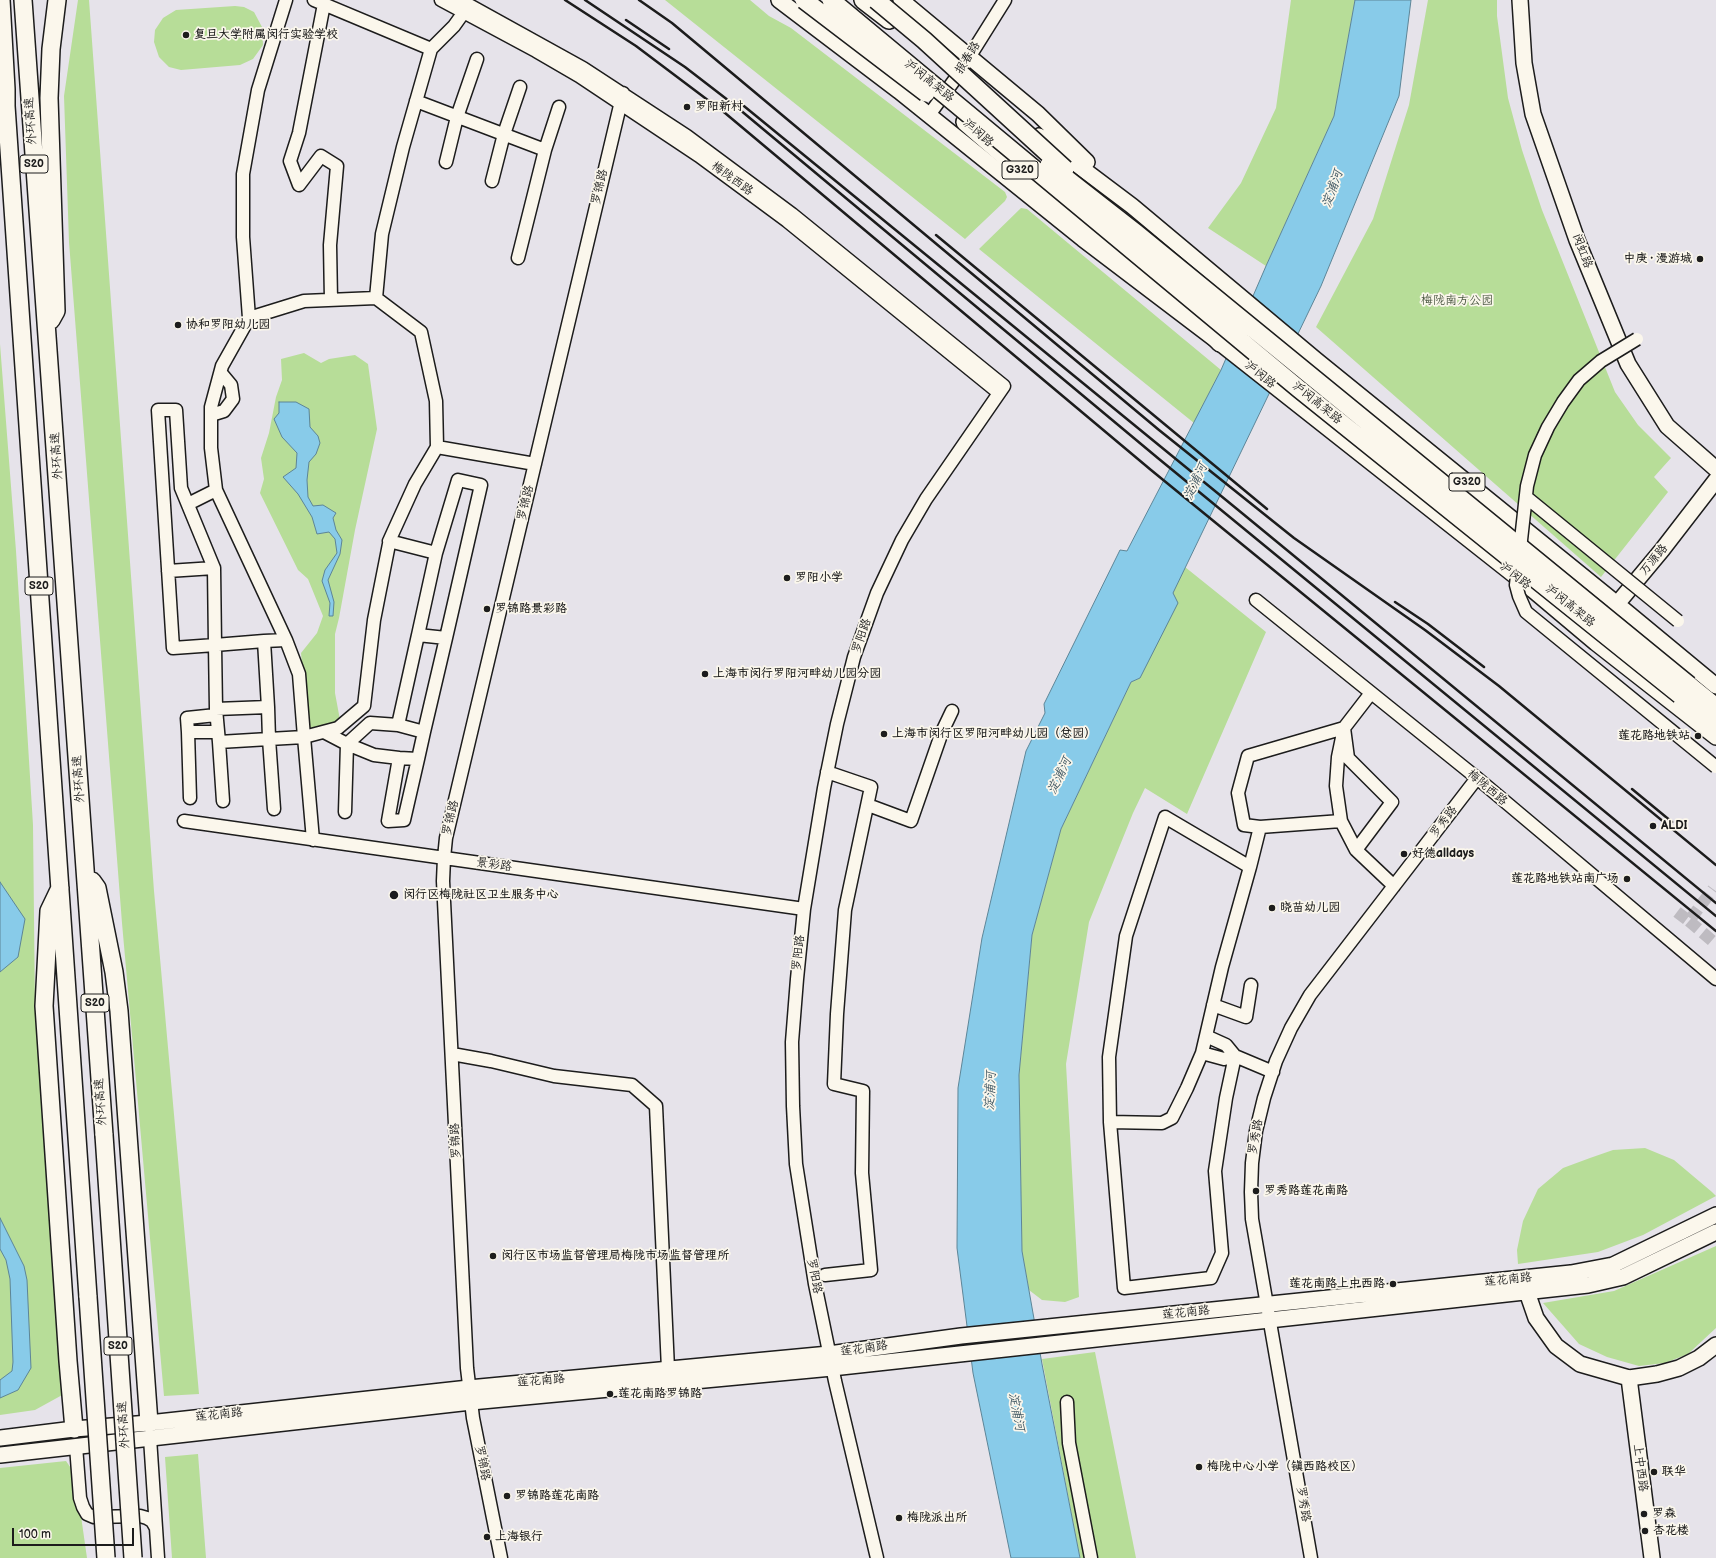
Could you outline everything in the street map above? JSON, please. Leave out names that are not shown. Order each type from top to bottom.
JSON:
[{"type":"highway","name":"外环高速","points":[[1,0],[6,89],[3,102],[60,888],[106,1558]]},
{"type":"highway","name":"外环高速","points":[[23,0],[44,312],[48,328],[133,1558]]},
{"type":"highway","points":[[48,328],[56,311],[49,98],[51,49],[57,0]]},
{"type":"highway","points":[[804,0],[1131,238]]},
{"type":"highway","name":"沪闵路","points":[[816,0],[939,100],[1041,188],[1153,280],[1181,301],[1220,343]]},
{"type":"highway","name":"沪闵高架路","points":[[831,0],[1131,238],[1716,707]]},
{"type":"highway","name":"沪闵高架路","points":[[848,0],[1131,238],[1299,389],[1716,724]]},
{"type":"highway","name":"G320","points":[[863,0],[958,75]]},
{"type":"highway","points":[[876,0],[924,40],[1131,238]]},
{"type":"highway","points":[[85,870],[97,888],[114,972],[120,1011],[149,1430]]},
{"type":"highway","points":[[60,888],[49,911],[44,1006],[74,1429]]},
{"type":"main road","points":[[779,0],[929,115],[1083,239],[1220,343]]},
{"type":"main road","points":[[901,0],[1038,114],[1132,206]]},
{"type":"main road","name":"闵虹路","points":[[1520,0],[1524,63],[1533,114],[1577,240],[1628,364],[1668,426],[1716,469]]},
{"type":"main road","name":"G320","points":[[958,75],[1132,206],[1316,360],[1716,686]]},
{"type":"main road","name":"沪闵路","points":[[1220,343],[1533,590],[1716,737]]},
{"type":"main road","name":"万源路","points":[[1596,642],[1617,604],[1662,550],[1716,480]]},
{"type":"main road","name":"G320","points":[[1617,604],[1646,616],[1716,675]]},
{"type":"main road","name":"莲花南路","points":[[470,1395],[668,1369],[963,1354],[1270,1320],[1526,1285],[1571,1273],[1613,1265],[1716,1215]]},
{"type":"main road","name":"莲花南路","points":[[0,1455],[76,1446],[149,1430],[470,1395],[831,1361],[962,1336],[1267,1305],[1526,1285],[1588,1285],[1623,1277],[1716,1232]]},
{"type":"main road","points":[[1526,1285],[1536,1318],[1556,1346],[1580,1364],[1629,1378],[1657,1374],[1679,1368],[1699,1358],[1716,1345]]},
{"type":"main road","name":"上中西路","points":[[1629,1378],[1652,1558]]},
{"type":"main road","points":[[74,1429],[76,1446]]},
{"type":"main road","name":"莲花南路","points":[[0,1438],[74,1429],[149,1430]]},
{"type":"street","points":[[286,0],[258,90],[243,174],[243,237],[249,318],[222,366],[211,407],[211,448],[216,490],[286,640],[299,674],[313,840]]},
{"type":"street","name":"梅陇西路","points":[[441,0],[622,98]]},
{"type":"street","name":"梅陇西路","points":[[460,0],[540,43],[622,98],[738,183],[895,302],[1002,389]]},
{"type":"street","name":"报春路","points":[[929,115],[958,75],[1005,0]]},
{"type":"street","points":[[332,300],[330,245],[337,166],[321,156],[299,186],[290,161],[299,133],[319,2],[431,49]]},
{"type":"street","points":[[376,298],[382,234],[403,147],[431,49],[454,26],[464,12]]},
{"type":"street","points":[[446,162],[457,116],[477,59]]},
{"type":"street","points":[[492,181],[504,134],[520,87]]},
{"type":"street","name":"罗锦路","points":[[501,1558],[470,1395],[444,889],[444,858],[446,838],[622,98]]},
{"type":"street","points":[[416,101],[545,150]]},
{"type":"street","points":[[518,258],[545,150],[559,106]]},
{"type":"street","points":[[188,732],[219,737],[269,739],[304,737],[338,728],[364,706],[374,620],[389,541],[415,484],[437,447],[436,401],[421,332],[376,298],[304,301],[249,318]]},
{"type":"street","points":[[1637,339],[1601,361],[1579,380],[1563,402],[1548,427],[1535,456],[1526,497],[1516,585],[1526,612],[1716,767]]},
{"type":"street","points":[[211,415],[224,411],[233,399],[231,385],[221,373]]},
{"type":"street","name":"罗阳路","points":[[877,1558],[831,1361],[805,1229],[796,1164],[792,1042],[804,909],[836,724],[854,657],[877,593],[902,540],[926,499],[1002,389]]},
{"type":"street","points":[[223,801],[216,712],[215,645],[214,568],[181,488],[176,410],[158,410],[173,648],[215,645],[264,641],[286,640]]},
{"type":"street","points":[[437,447],[535,464]]},
{"type":"street","points":[[398,725],[436,553],[458,480],[481,485],[404,820],[388,821],[399,758]]},
{"type":"street","points":[[188,504],[216,490]]},
{"type":"street","points":[[1526,497],[1678,621]]},
{"type":"street","points":[[389,541],[436,553]]},
{"type":"street","points":[[168,571],[214,568]]},
{"type":"street","name":"梅陇西路","points":[[1256,600],[1477,778],[1716,979]]},
{"type":"street","points":[[418,635],[446,638]]},
{"type":"street","points":[[264,641],[274,809]]},
{"type":"street","points":[[1371,693],[1344,728],[1338,757],[1336,786],[1341,821],[1356,850],[1394,886]]},
{"type":"street","points":[[190,798],[187,718],[216,712],[268,707]]},
{"type":"street","points":[[868,805],[911,821],[942,732],[952,711]]},
{"type":"street","points":[[345,812],[347,744],[370,723],[398,725],[424,732]]},
{"type":"street","points":[[1341,821],[1260,827],[1244,825],[1238,794],[1248,756],[1344,728]]},
{"type":"street","points":[[1344,728],[1348,758],[1392,802],[1356,850]]},
{"type":"street","points":[[324,732],[347,744],[374,755],[418,760]]},
{"type":"street","points":[[825,1275],[871,1270],[862,1173],[863,1091],[834,1084],[837,1014],[845,910],[872,788],[827,772]]},
{"type":"street","points":[[1477,778],[1503,792],[1716,970]]},
{"type":"street","name":"罗秀路","points":[[1312,1558],[1255,1243],[1251,1192],[1252,1163],[1256,1131],[1264,1098],[1273,1072],[1291,1028],[1310,995],[1477,778]]},
{"type":"street","points":[[1235,1056],[1226,1098],[1215,1171],[1222,1253],[1211,1278],[1124,1288],[1110,1122],[1109,1056],[1126,936],[1165,817],[1250,867]]},
{"type":"street","name":"景彩路","points":[[184,821],[804,909]]},
{"type":"street","points":[[1110,1122],[1162,1123],[1172,1118],[1202,1053],[1213,1005],[1260,827]]},
{"type":"street","points":[[1213,1005],[1246,1017],[1251,985]]},
{"type":"street","points":[[1206,1036],[1226,1045],[1235,1056],[1273,1072]]},
{"type":"street","points":[[1202,1053],[1224,1060],[1235,1056]]},
{"type":"street","points":[[452,1054],[491,1061],[554,1076],[632,1085],[656,1106],[668,1369]]},
{"type":"street","points":[[1067,1402],[1069,1443],[1092,1558]]},
{"type":"street","points":[[149,1430],[158,1558]]},
{"type":"street","points":[[76,1446],[80,1498],[87,1514],[94,1517],[140,1516],[152,1521],[156,1528]]},
{"type":"green space","points":[[78,0],[89,0],[154,891],[199,1394],[164,1396],[122,923],[69,242],[64,96]]},
{"type":"green space","points":[[665,0],[750,0],[769,16],[791,28],[1005,192],[1007,197],[1005,201],[965,239]]},
{"type":"green space","points":[[1291,0],[1355,0],[1334,116],[1266,266],[1208,228],[1241,183],[1276,108]]},
{"type":"green space","name":"梅陇南方公园","points":[[1428,0],[1497,0],[1497,16],[1508,98],[1522,150],[1542,210],[1615,392],[1638,425],[1671,458],[1654,477],[1668,492],[1601,577],[1316,327],[1373,219],[1409,105]]},
{"type":"green space","points":[[235,6],[244,7],[254,12],[262,27],[263,45],[253,59],[240,65],[181,70],[169,67],[159,57],[154,42],[155,30],[163,18],[176,10]]},
{"type":"green space","points":[[1021,208],[1027,209],[1221,370],[1194,423],[979,249]]},
{"type":"green space","points":[[0,344],[16,551],[33,825],[35,1009],[64,1394],[35,1410],[0,1415]]},
{"type":"green space","points":[[304,353],[321,363],[329,359],[355,355],[368,364],[377,429],[355,530],[335,634],[335,693],[340,720],[333,725],[308,732],[301,653],[317,633],[323,616],[308,579],[298,570],[260,493],[264,479],[261,458],[269,433],[276,397],[282,380],[281,359]]},
{"type":"green space","points":[[1185,567],[1266,632],[1187,814],[1145,788],[1133,813],[1089,922],[1066,1064],[1079,1297],[1065,1302],[1042,1300],[1029,1290],[1022,1251],[1019,1075],[1032,935],[1061,829],[1131,682],[1140,678],[1172,593]]},
{"type":"green space","points":[[1645,1148],[1674,1160],[1716,1196],[1643,1235],[1598,1252],[1518,1264],[1517,1250],[1523,1221],[1538,1189],[1563,1168],[1613,1150]]},
{"type":"green space","points":[[1716,1246],[1716,1328],[1688,1354],[1665,1363],[1639,1366],[1607,1357],[1579,1344],[1543,1303],[1614,1291]]},
{"type":"green space","points":[[1095,1352],[1136,1558],[1080,1558],[1042,1359]]},
{"type":"green space","points":[[198,1454],[206,1558],[172,1558],[165,1457]]},
{"type":"green space","points":[[66,1461],[75,1474],[87,1558],[0,1558],[0,1468]]},
{"type":"water","name":"淀浦河","points":[[1355,0],[1411,0],[1399,96],[1321,286],[1173,593],[1178,603],[1140,678],[1131,682],[1061,829],[1032,935],[1019,1075],[1022,1251],[1042,1364],[1080,1558],[1011,1558],[973,1373],[957,1248],[958,1088],[982,938],[1026,751],[1045,713],[1044,704],[1120,550],[1127,551],[1221,370],[1334,116]]},
{"type":"water","points":[[279,402],[296,402],[309,409],[310,427],[318,436],[320,443],[316,454],[309,462],[307,480],[308,497],[313,506],[323,505],[336,513],[333,518],[336,530],[342,540],[340,554],[328,580],[334,602],[333,616],[329,616],[330,603],[322,581],[325,570],[337,553],[335,539],[329,532],[317,534],[312,517],[298,494],[283,477],[296,468],[297,453],[282,437],[274,419],[279,413]]},
{"type":"water","points":[[0,882],[25,919],[18,957],[0,972]]},
{"type":"water","points":[[0,1218],[24,1266],[27,1280],[31,1368],[18,1390],[0,1398],[0,1380],[12,1371],[13,1362],[10,1279],[6,1260],[0,1249]]},
{"type":"tunnel","points":[[1677,912],[1689,921],[1713,889]]},
{"type":"tunnel","points":[[1689,921],[1716,944]]},
{"type":"railway","points":[[565,0],[636,46],[725,113],[1151,470],[1716,931]]},
{"type":"railway","points":[[585,0],[685,67],[733,104],[1159,459],[1716,916]]},
{"type":"railway","points":[[639,0],[672,23],[1159,430],[1294,538],[1425,630],[1499,686],[1716,865]]},
{"type":"railway","points":[[626,20],[669,49]]},
{"type":"railway","points":[[739,102],[1716,903]]},
{"type":"railway","points":[[936,235],[1267,509]]},
{"type":"railway","points":[[1395,602],[1428,624],[1484,667]]},
{"type":"railway","points":[[1632,789],[1672,822]]},
{"type":"place","name":"复旦大学附属闵行实验学校","points":[[186,35]]},
{"type":"place","name":"罗阳新村","points":[[687,107]]},
{"type":"place","name":"中庚 · 漫游城","points":[[1700,259]]},
{"type":"place","name":"协和罗阳幼儿园","points":[[178,325]]},
{"type":"place","name":"罗阳小学","points":[[787,578]]},
{"type":"place","name":"罗锦路景彩路","points":[[487,609]]},
{"type":"place","name":"上海市闵行罗阳河畔幼儿园分园","points":[[705,674]]},
{"type":"place","name":"上海市闵行区罗阳河畔幼儿园（总园）","points":[[884,734]]},
{"type":"place","name":"莲花路地铁站","points":[[1698,736]]},
{"type":"place","name":"ALDI","points":[[1653,826]]},
{"type":"place","name":"好德alldays","points":[[1404,854]]},
{"type":"place","name":"莲花路地铁站南广场","points":[[1627,879]]},
{"type":"place","name":"闵行区梅陇社区卫生服务中心","points":[[394,895]]},
{"type":"place","name":"晓苗幼儿园","points":[[1272,908]]},
{"type":"place","name":"罗秀路莲花南路","points":[[1256,1191]]},
{"type":"place","name":"闵行区市场监督管理局梅陇市场监督管理所","points":[[493,1256]]},
{"type":"place","name":"莲花南路上中西路","points":[[1393,1284]]},
{"type":"place","name":"莲花南路罗锦路","points":[[610,1394]]},
{"type":"place","name":"梅陇中心小学（镇西路校区）","points":[[1199,1467]]},
{"type":"place","name":"联华","points":[[1654,1472]]},
{"type":"place","name":"罗锦路莲花南路","points":[[507,1496]]},
{"type":"place","name":"罗森","points":[[1644,1514]]},
{"type":"place","name":"梅陇派出所","points":[[899,1518]]},
{"type":"place","name":"杏花楼","points":[[1645,1531]]},
{"type":"place","name":"上海银行","points":[[487,1537]]}]
